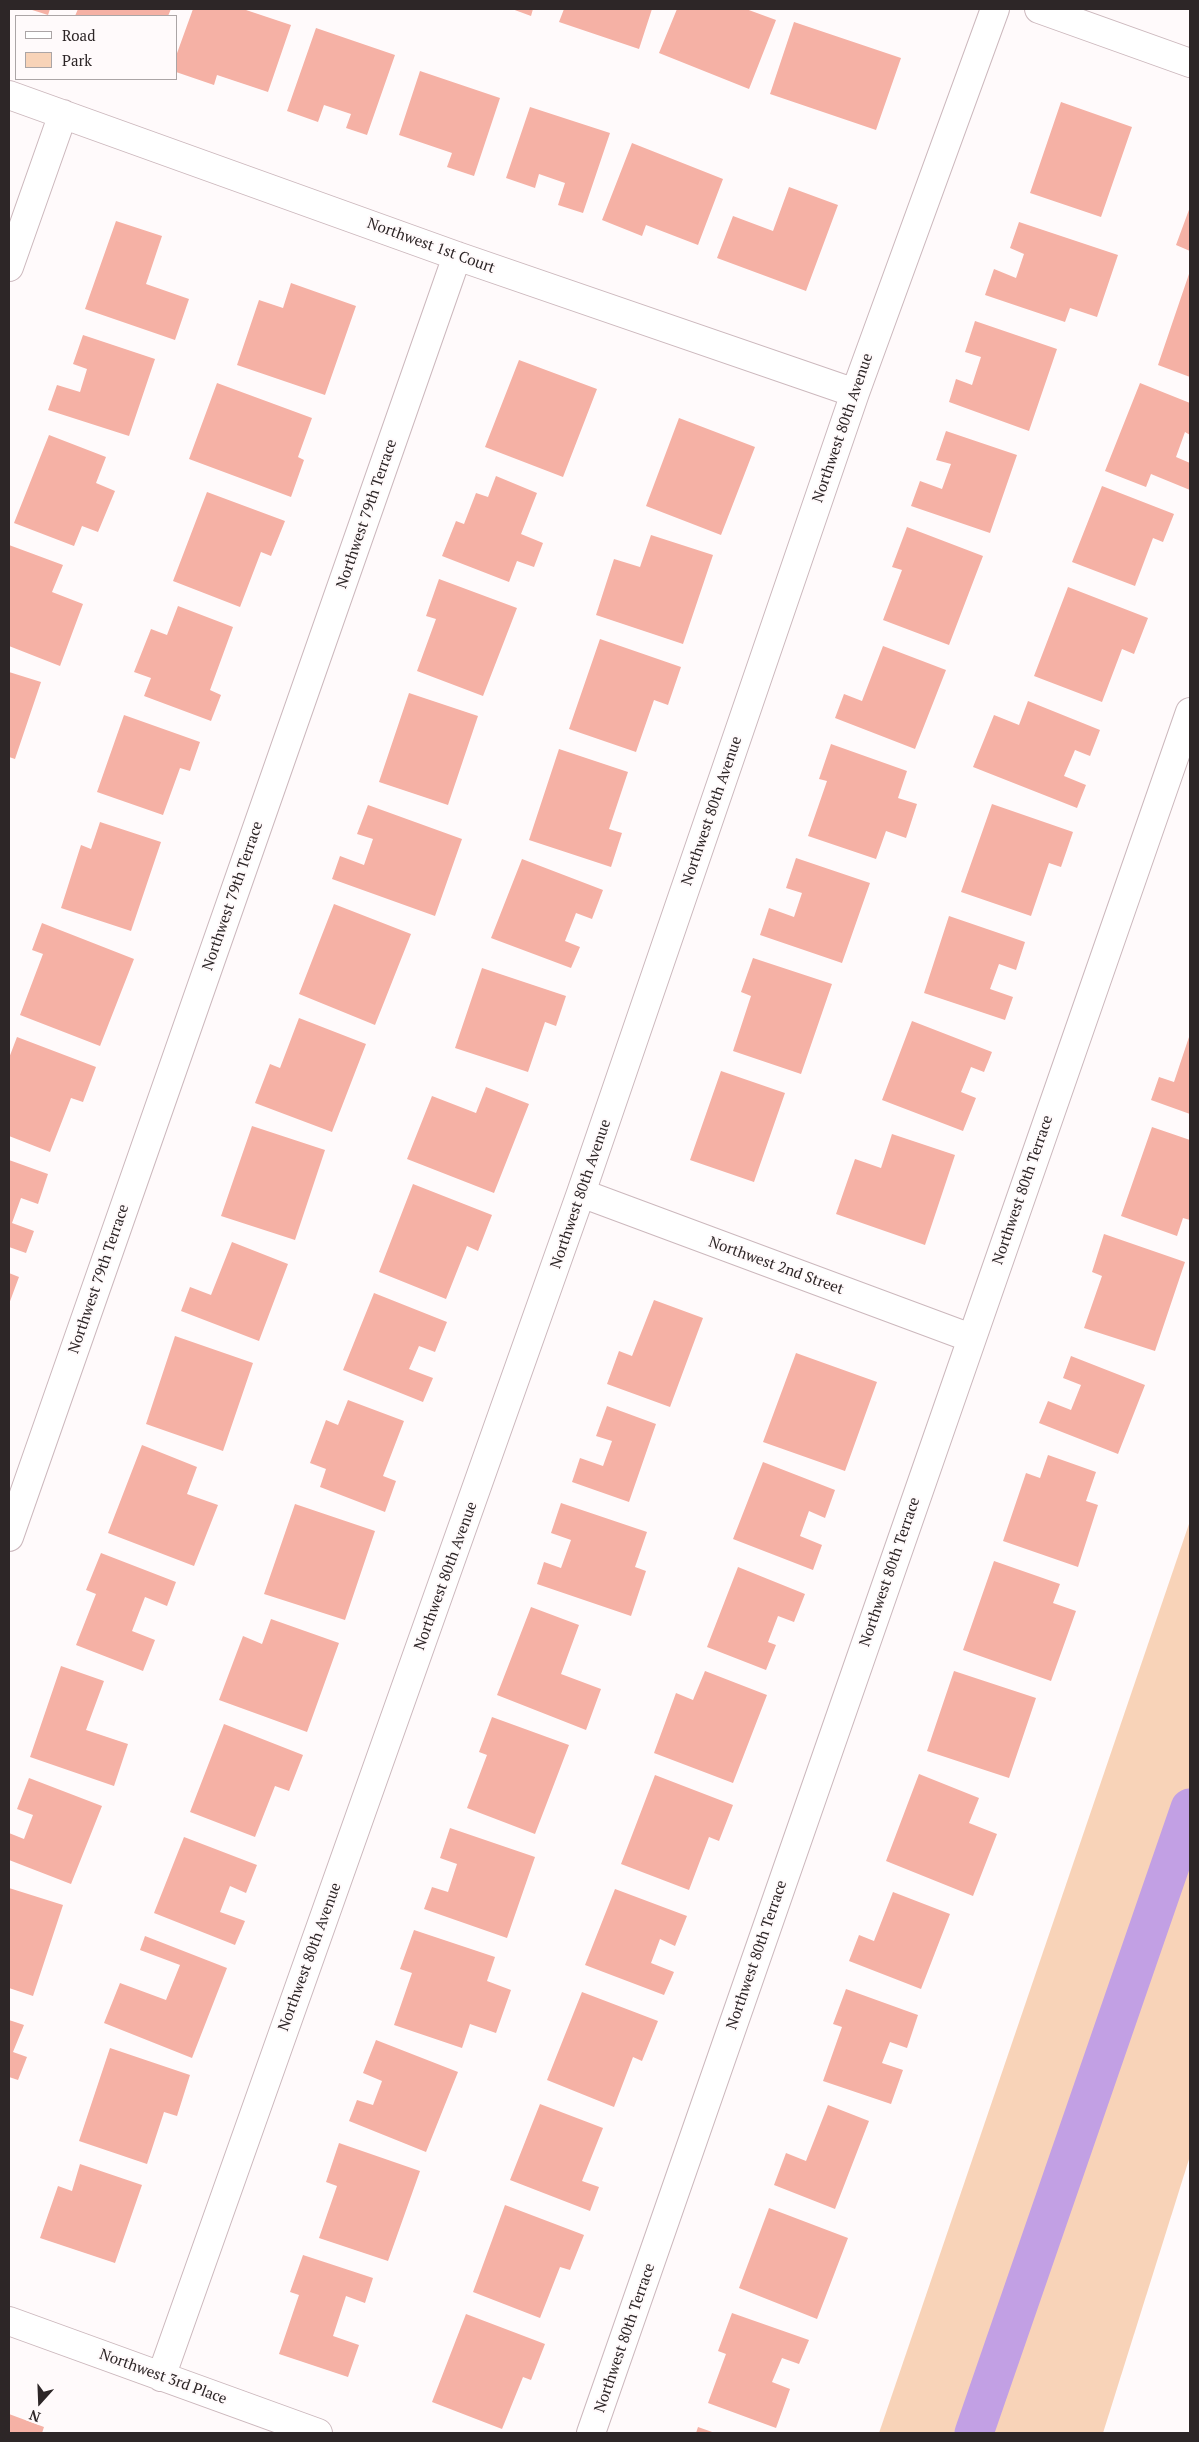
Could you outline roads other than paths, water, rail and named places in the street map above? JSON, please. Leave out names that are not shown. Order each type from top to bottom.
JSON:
[{"type":"street","name":"Northwest 80th Avenue","points":[[161,2377],[582,1193],[854,393],[995,9]]},
{"type":"street","points":[[1039,9],[1190,63]]},
{"type":"street","name":"Northwest 1st Court","points":[[9,95],[457,256],[854,393]]},
{"type":"street","points":[[9,268],[63,114]]},
{"type":"street","name":"Northwest 79th Terrace","points":[[9,1537],[457,256]]},
{"type":"street","name":"Northwest 80th Terrace","points":[[592,2433],[1190,712]]},
{"type":"street","name":"Northwest 2nd Street","points":[[582,1193],[971,1338]]},
{"type":"street","name":"Northwest 3rd Place","points":[[9,2321],[318,2433]]},
{"type":"waterway","points":[[974,2433],[1190,1808]]}]
